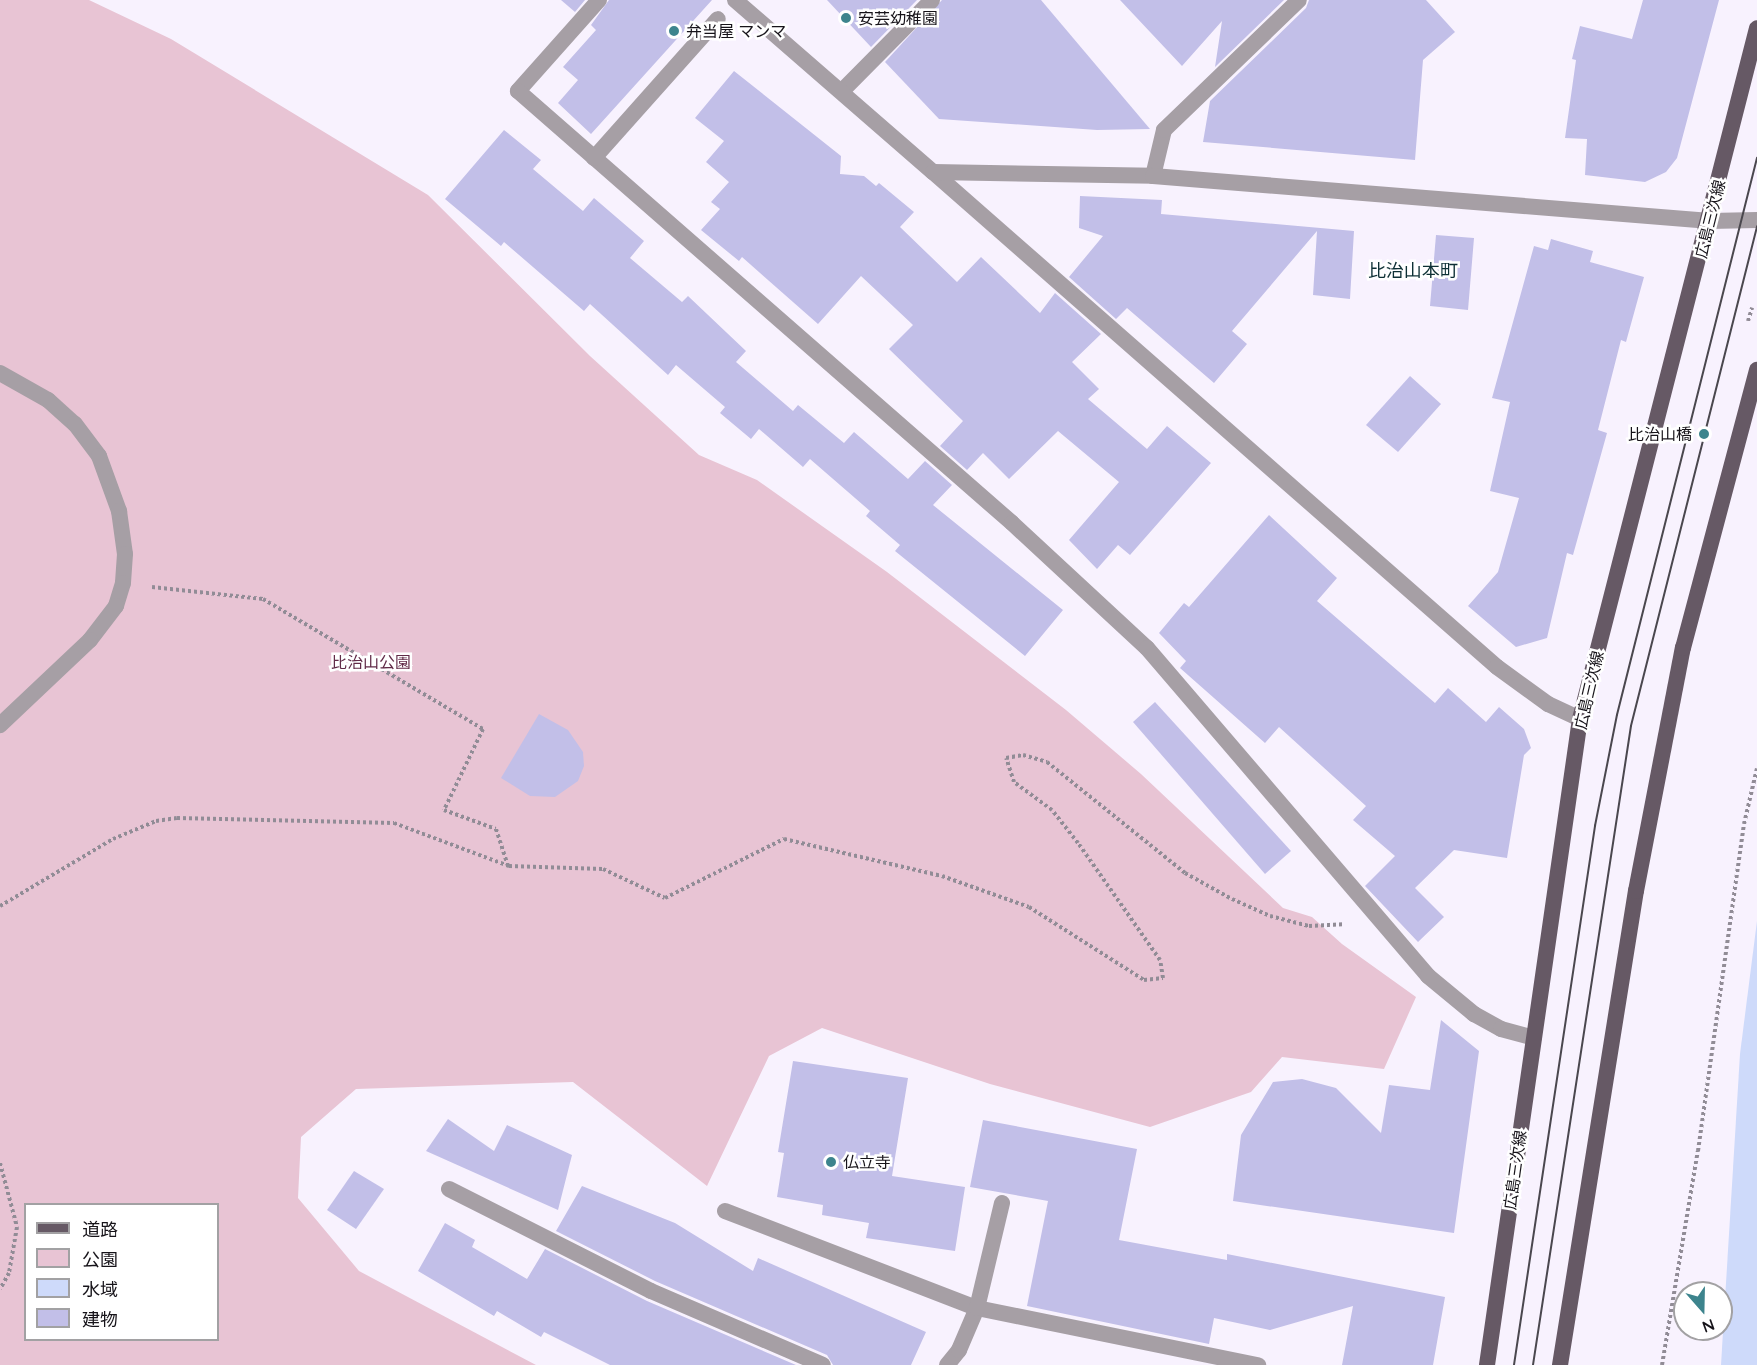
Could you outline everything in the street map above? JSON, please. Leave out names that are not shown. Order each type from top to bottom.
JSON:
[{"type":"main road","name":"広島三次線","points":[[1488,1365],[1580,719],[1710,221],[1757,28]]},
{"type":"main road","points":[[1560,1365],[1636,891],[1683,648],[1757,370]]},
{"type":"street","points":[[599,0],[518,91],[1012,523],[1147,648],[1428,976],[1474,1014],[1500,1029],[1534,1038]]},
{"type":"street","points":[[735,0],[842,91],[1497,667],[1548,704],[1580,719]]},
{"type":"street","points":[[842,91],[932,0]]},
{"type":"street","points":[[1153,176],[1164,130],[1299,0]]},
{"type":"street","points":[[594,158],[718,19]]},
{"type":"street","points":[[933,172],[1153,176],[1710,221],[1757,220]]},
{"type":"street","points":[[0,373],[48,400],[75,424],[99,456],[119,510],[125,554],[123,583],[116,606],[90,640],[0,725]]},
{"type":"street","points":[[449,1189],[651,1291],[823,1365]]},
{"type":"street","points":[[947,1365],[959,1350],[976,1308],[1002,1203]]},
{"type":"street","points":[[725,1211],[976,1308],[1258,1365]]},
{"type":"path","points":[[1748,321],[1752,308]]},
{"type":"path","points":[[123,583],[263,599],[483,729],[444,810],[496,829],[509,866]]},
{"type":"path","points":[[0,906],[113,839],[156,821],[177,818],[394,823],[509,866],[603,869],[665,898],[784,839],[942,876],[1029,907],[1144,980],[1163,978],[1160,960],[1078,843],[1052,810],[1014,782],[1006,758],[1023,755],[1047,762],[1185,873],[1261,912],[1309,926]]},
{"type":"path","points":[[1662,1365],[1698,1151],[1736,870],[1757,768]]},
{"type":"path","points":[[0,1163],[16,1227],[9,1273],[0,1289]]},
{"type":"green space","name":"比治山公園","points":[[0,0],[89,0],[171,39],[428,195],[590,356],[699,455],[757,480],[887,572],[1066,710],[1141,774],[1283,908],[1312,917],[1342,944],[1416,997],[1384,1069],[1282,1057],[1251,1092],[1150,1127],[990,1084],[822,1028],[769,1056],[707,1186],[573,1082],[356,1089],[301,1137],[298,1198],[359,1271],[536,1365],[0,1365]]},
{"type":"water","points":[[1757,921],[1757,1365],[1721,1365],[1722,1341],[1733,1341],[1733,1281],[1726,1281],[1740,1054]]},
{"type":"building","points":[[561,0],[585,0],[575,12]]},
{"type":"building","points":[[609,0],[712,0],[591,134],[558,103],[578,80],[563,67],[596,30],[591,25]]},
{"type":"building","points":[[827,0],[917,0],[871,47]]},
{"type":"building","points":[[942,0],[1041,0],[1150,129],[1097,130],[939,119],[885,62]]},
{"type":"building","points":[[1120,0],[1284,0],[1215,67],[1222,21],[1182,66]]},
{"type":"building","points":[[1309,0],[1426,0],[1455,32],[1423,60],[1415,160],[1203,142],[1210,101],[1306,8]]},
{"type":"building","points":[[1643,0],[1719,0],[1677,158],[1666,172],[1645,182],[1585,175],[1587,139],[1565,138],[1576,60],[1572,59],[1580,26],[1632,39]]},
{"type":"building","points":[[734,71],[841,156],[840,174],[864,176],[876,186],[879,183],[914,212],[900,227],[957,282],[981,257],[1040,313],[1055,293],[1101,334],[1072,362],[1099,389],[1088,399],[1147,449],[1167,426],[1211,463],[1130,555],[1118,545],[1097,569],[1069,540],[1119,482],[1058,431],[1009,479],[983,453],[967,470],[940,446],[963,421],[889,349],[913,325],[861,276],[818,324],[742,257],[739,261],[701,230],[720,209],[711,202],[729,182],[706,162],[724,141],[695,118]]},
{"type":"building","points":[[504,130],[541,160],[533,169],[583,211],[594,198],[644,241],[630,258],[682,302],[688,296],[746,351],[736,362],[793,411],[798,405],[844,443],[854,432],[908,479],[925,461],[952,485],[933,505],[1063,610],[1025,656],[895,551],[900,545],[866,516],[870,511],[810,459],[803,467],[759,429],[751,439],[720,413],[725,407],[676,365],[668,375],[590,304],[584,311],[504,242],[501,246],[445,199]]},
{"type":"building","points":[[1080,196],[1162,200],[1161,214],[1354,231],[1350,299],[1313,295],[1317,231],[1232,331],[1247,344],[1214,383],[1127,308],[1116,319],[1069,277],[1103,236],[1079,228]]},
{"type":"building","points":[[1436,235],[1474,238],[1468,310],[1430,306]]},
{"type":"building","points":[[1551,239],[1593,251],[1590,262],[1644,277],[1626,342],[1621,340],[1598,430],[1607,433],[1573,555],[1567,553],[1547,638],[1516,647],[1468,606],[1498,572],[1519,498],[1490,491],[1510,402],[1492,398],[1534,246],[1548,250]]},
{"type":"building","points":[[1410,376],[1441,404],[1398,452],[1366,425]]},
{"type":"building","points":[[1269,515],[1337,578],[1317,601],[1435,703],[1448,688],[1486,722],[1499,707],[1524,729],[1531,748],[1524,755],[1507,858],[1454,850],[1415,888],[1444,917],[1418,942],[1365,886],[1395,856],[1353,820],[1366,806],[1279,727],[1265,743],[1180,668],[1186,661],[1159,633],[1184,603],[1189,607]]},
{"type":"building","points":[[1155,702],[1291,851],[1265,874],[1133,722]]},
{"type":"building","points":[[539,714],[568,730],[583,752],[584,766],[578,781],[555,797],[530,796],[501,778]]},
{"type":"building","points":[[1441,1020],[1479,1051],[1454,1233],[1233,1201],[1241,1135],[1273,1082],[1302,1079],[1336,1088],[1381,1133],[1389,1085],[1430,1090]]},
{"type":"building","points":[[793,1061],[908,1078],[892,1176],[965,1187],[955,1251],[866,1238],[869,1223],[822,1215],[823,1205],[777,1197],[784,1153],[778,1152]]},
{"type":"building","points":[[448,1119],[494,1151],[507,1125],[572,1155],[558,1210],[426,1151]]},
{"type":"building","points":[[983,1120],[1137,1149],[1119,1240],[1227,1260],[1227,1254],[1445,1297],[1433,1365],[1342,1365],[1353,1306],[1270,1330],[1214,1318],[1209,1344],[1027,1306],[1048,1201],[970,1187]]},
{"type":"building","points":[[354,1171],[384,1189],[356,1229],[327,1210]]},
{"type":"building","points":[[582,1186],[675,1223],[753,1271],[758,1258],[926,1332],[911,1365],[833,1365],[827,1355],[655,1281],[556,1231]]},
{"type":"building","points":[[445,1223],[475,1240],[472,1247],[527,1279],[545,1249],[647,1301],[796,1365],[610,1365],[544,1332],[541,1337],[497,1311],[494,1316],[418,1271]]},
{"type":"tram line","points":[[1514,1365],[1595,826],[1617,715],[1757,158]]},
{"type":"tram line","points":[[1533,1365],[1631,726],[1757,227]]},
{"type":"place","name":"安芸幼稚園","points":[[846,18]]},
{"type":"place","name":"弁当屋 マンマ","points":[[674,31]]},
{"type":"place","name":"比治山橋","points":[[1704,434]]},
{"type":"place","name":"仏立寺","points":[[831,1162]]},
{"type":"district","name":"比治山本町","points":[[1413,271]]}]
